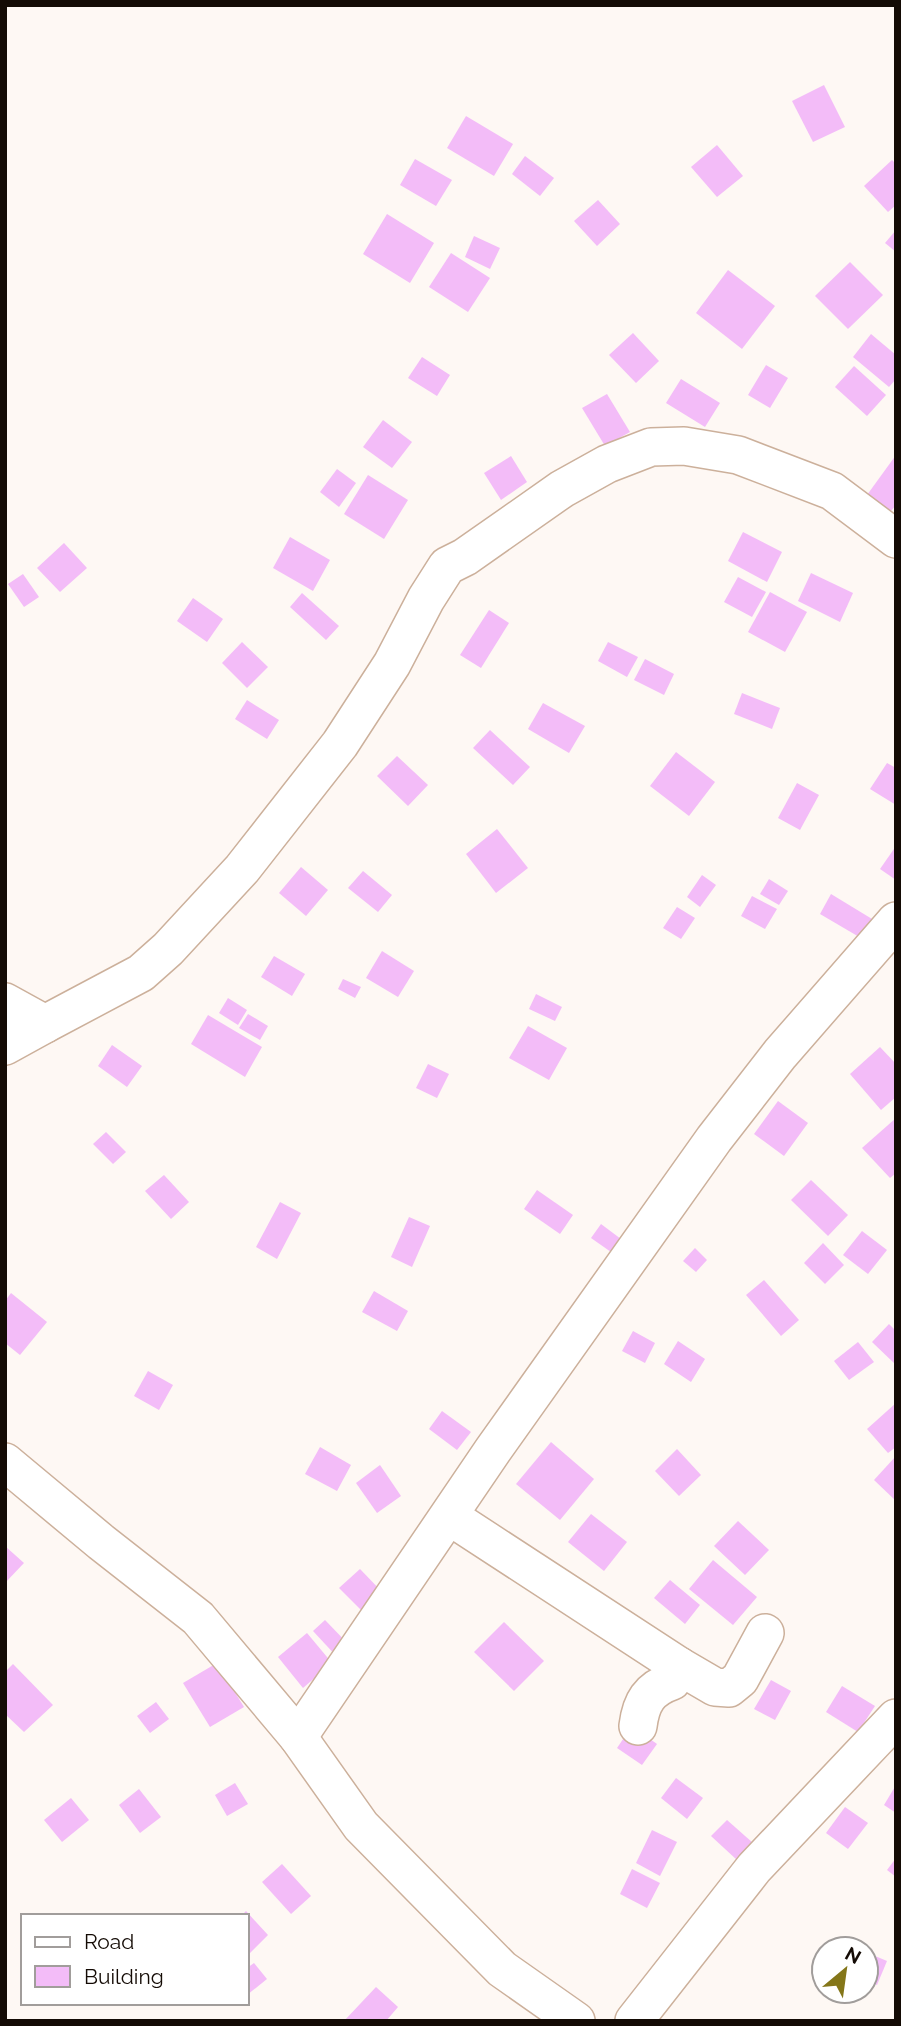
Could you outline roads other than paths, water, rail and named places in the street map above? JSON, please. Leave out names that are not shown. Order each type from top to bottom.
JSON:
[{"type":"street","points":[[5,1046],[141,973],[168,949],[242,869],[340,744],[392,664],[426,599],[447,566],[466,557],[562,489],[607,464],[651,447],[684,446],[738,455],[832,491],[896,539]]},
{"type":"street","points":[[298,1737],[493,1450],[714,1139],[780,1054],[896,921]]},
{"type":"street","points":[[5,1002],[44,1024]]},
{"type":"street","points":[[5,1462],[198,1618],[298,1737],[360,1826],[502,1969],[576,2021]]},
{"type":"street","points":[[449,1516],[715,1687],[729,1688],[740,1678],[765,1633]]},
{"type":"street","points":[[638,1726],[640,1712],[648,1694],[662,1684],[672,1681],[679,1665]]},
{"type":"street","points":[[634,2021],[754,1868],[896,1718]]}]
